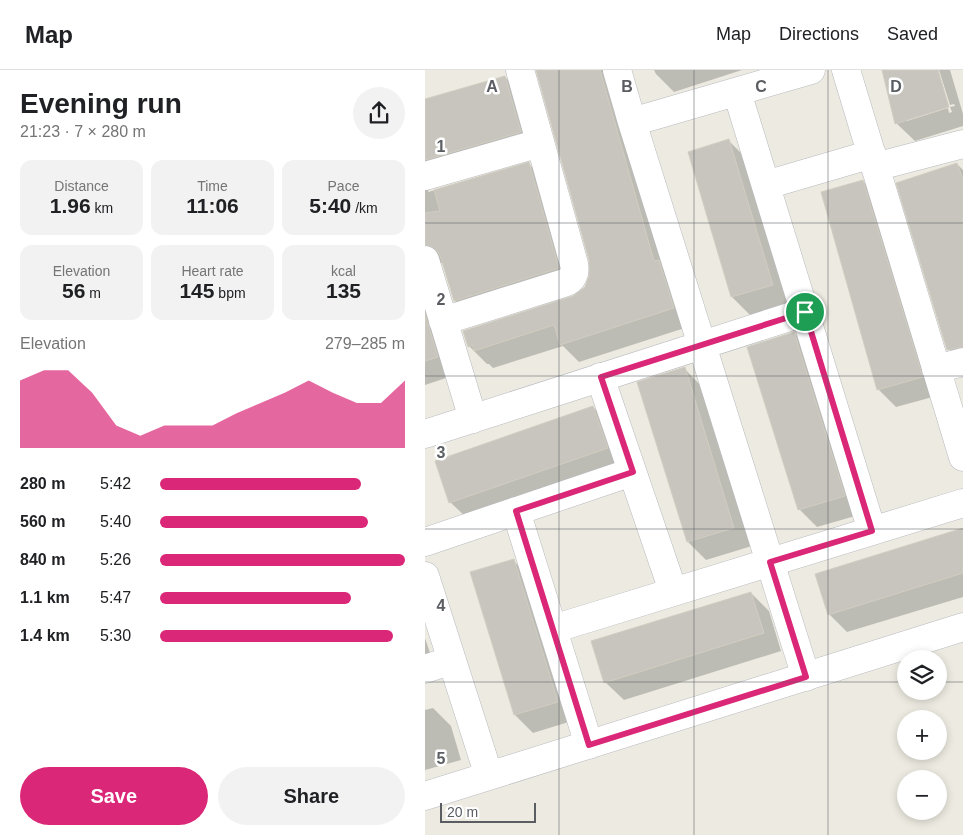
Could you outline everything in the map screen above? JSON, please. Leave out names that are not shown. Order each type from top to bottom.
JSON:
[{"type":"street","points":[[443,321],[564,283],[572,278],[575,268],[574,264],[520,70]]},
{"type":"street","points":[[617,70],[806,677]]},
{"type":"street","points":[[632,122],[811,70]]},
{"type":"street","points":[[846,70],[963,457]]},
{"type":"street","points":[[737,92],[872,531]]},
{"type":"street","points":[[425,176],[540,143]]},
{"type":"street","points":[[766,185],[873,161],[963,144]]},
{"type":"street","points":[[425,260],[473,419]]},
{"type":"street","points":[[425,434],[805,312]]},
{"type":"street","points":[[936,369],[963,362]]},
{"type":"street","points":[[601,377],[673,591]]},
{"type":"street","points":[[425,542],[633,472]]},
{"type":"street","points":[[553,629],[963,503]]},
{"type":"street","points":[[516,511],[589,745]]},
{"type":"street","points":[[425,576],[489,776]]},
{"type":"street","points":[[425,796],[963,627]]},
{"type":"street","points":[[425,669],[452,660]]},
{"type":"building","points":[[536,70],[600,70],[654,261],[659,260],[674,308],[560,345],[554,325],[474,351],[473,345],[468,347],[463,331],[573,296],[585,287],[589,276],[589,260]]},
{"type":"building","points":[[882,70],[938,70],[949,107],[895,124]]},
{"type":"building","points":[[505,76],[521,132],[425,160],[425,99]]},
{"type":"building","points":[[729,139],[773,285],[731,297],[688,152]]},
{"type":"building","points":[[529,162],[559,268],[454,301],[440,255],[435,248],[425,245],[425,213],[440,211],[434,190]]},
{"type":"building","points":[[957,163],[963,180],[963,347],[947,350],[896,183]]},
{"type":"building","points":[[863,180],[923,377],[877,390],[821,192]]},
{"type":"building","points":[[425,314],[438,357],[425,361]]},
{"type":"building","points":[[794,332],[845,496],[798,510],[747,347]]},
{"type":"building","points":[[685,367],[734,528],[687,542],[637,382]]},
{"type":"building","points":[[593,406],[608,448],[449,503],[435,461]]},
{"type":"building","points":[[963,528],[963,573],[828,615],[815,574]]},
{"type":"building","points":[[514,559],[558,702],[514,715],[470,572]]},
{"type":"building","points":[[751,592],[764,633],[604,683],[591,641]]},
{"type":"route","points":[[805,312],[872,531],[770,562],[806,677],[589,745],[516,511],[633,472],[601,377],[805,312]]}]
